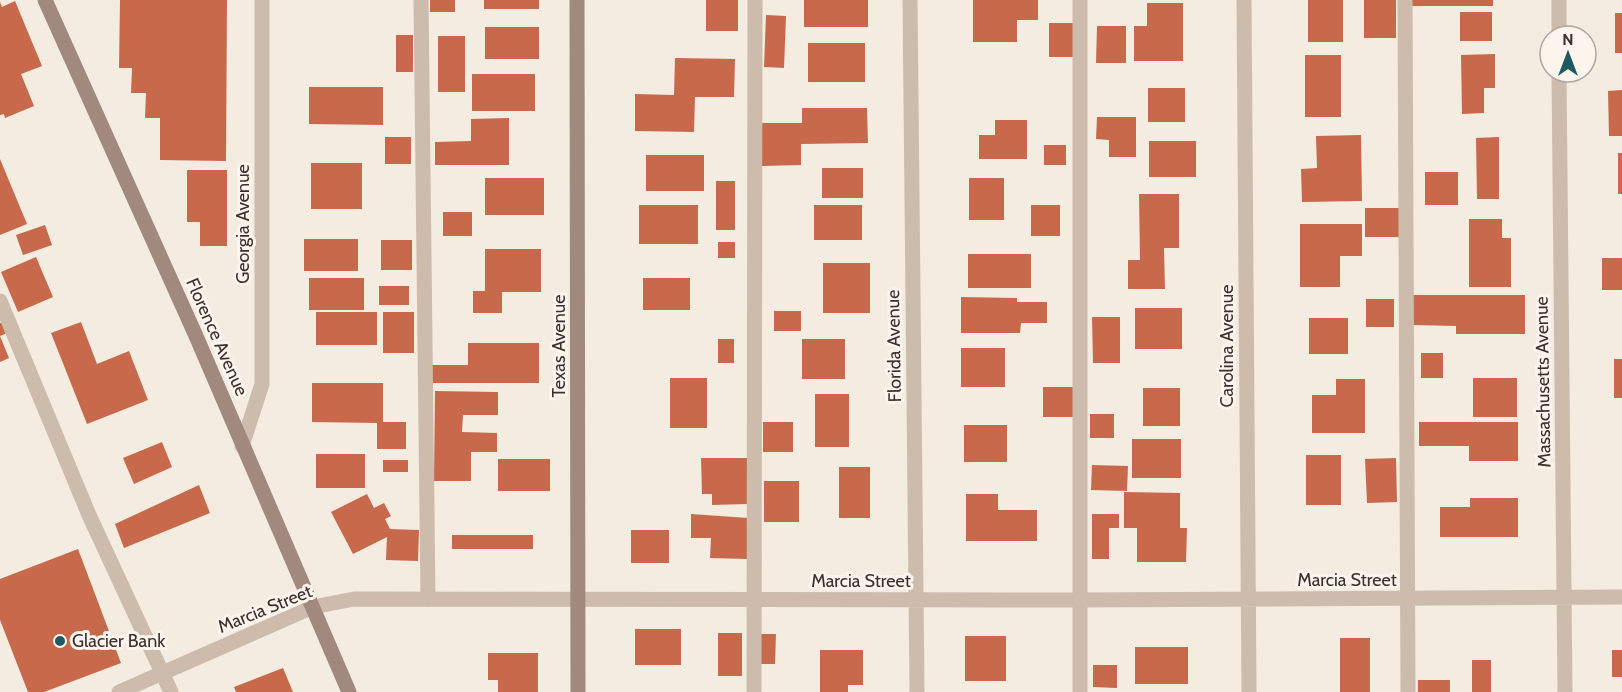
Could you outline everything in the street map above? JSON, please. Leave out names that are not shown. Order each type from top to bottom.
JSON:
[{"type":"street","name":"Florence Avenue","points":[[45,0],[349,692]]},
{"type":"street","name":"Georgia Avenue","points":[[242,446],[262,384],[262,0]]},
{"type":"street","points":[[421,0],[428,599]]},
{"type":"street","name":"Texas Avenue","points":[[577,0],[578,692]]},
{"type":"street","points":[[754,692],[755,0]]},
{"type":"street","name":"Florida Avenue","points":[[910,0],[917,692]]},
{"type":"street","points":[[1080,0],[1080,692]]},
{"type":"street","name":"Carolina Avenue","points":[[1244,0],[1249,692]]},
{"type":"street","points":[[1405,0],[1408,692]]},
{"type":"street","points":[[1559,0],[1559,24]]},
{"type":"street","name":"Massachusetts Avenue","points":[[1559,84],[1565,692]]},
{"type":"street","points":[[0,301],[89,515],[171,692]]},
{"type":"street","name":"Marcia Street","points":[[119,692],[313,607],[354,599],[1249,600],[1622,597]]},
{"type":"building","points":[[120,0],[227,0],[226,161],[160,160],[160,118],[145,118],[146,93],[131,93],[132,68],[119,68]]},
{"type":"building","points":[[430,0],[455,0],[455,12],[430,12]]},
{"type":"building","points":[[484,0],[539,0],[539,9],[484,9]]},
{"type":"building","points":[[706,0],[738,0],[738,31],[706,31]]},
{"type":"building","points":[[804,0],[868,0],[868,27],[804,27]]},
{"type":"building","points":[[973,0],[1038,0],[1038,20],[1017,20],[1017,42],[973,42]]},
{"type":"building","points":[[1308,0],[1343,0],[1343,42],[1308,42]]},
{"type":"building","points":[[1364,0],[1396,0],[1396,38],[1364,38]]},
{"type":"building","points":[[1410,0],[1493,0],[1493,6],[1410,6]]},
{"type":"building","points":[[15,1],[42,66],[21,74],[34,106],[5,118],[4,114],[0,115],[0,2],[2,7]]},
{"type":"building","points":[[1147,3],[1183,3],[1183,61],[1134,61],[1134,26],[1147,26]]},
{"type":"building","points":[[1460,12],[1492,12],[1492,41],[1460,41]]},
{"type":"building","points":[[1615,13],[1622,13],[1622,53],[1615,53]]},
{"type":"building","points":[[766,15],[786,16],[784,68],[764,67]]},
{"type":"building","points":[[1049,23],[1074,23],[1074,57],[1049,57]]},
{"type":"building","points":[[1097,26],[1126,26],[1126,63],[1096,63]]},
{"type":"building","points":[[485,27],[539,27],[539,59],[485,59]]},
{"type":"building","points":[[396,35],[413,35],[413,72],[396,72]]},
{"type":"building","points":[[438,36],[465,36],[465,92],[438,92]]},
{"type":"building","points":[[808,43],[865,43],[865,82],[808,82]]},
{"type":"building","points":[[1495,54],[1495,88],[1484,88],[1484,113],[1462,114],[1461,55]]},
{"type":"building","points":[[1305,55],[1341,55],[1341,117],[1305,117]]},
{"type":"building","points":[[675,58],[735,59],[734,97],[695,97],[694,132],[635,131],[635,94],[674,95]]},
{"type":"building","points":[[472,74],[535,74],[535,111],[472,111]]},
{"type":"building","points":[[309,87],[383,87],[383,125],[309,124]]},
{"type":"building","points":[[1148,88],[1185,88],[1185,122],[1148,122]]},
{"type":"building","points":[[1622,90],[1622,136],[1609,136],[1608,91]]},
{"type":"building","points":[[802,108],[867,108],[868,143],[801,144],[801,165],[759,166],[758,123],[802,123]]},
{"type":"building","points":[[1097,117],[1136,117],[1136,157],[1109,157],[1109,140],[1096,139]]},
{"type":"building","points":[[509,118],[509,165],[435,165],[435,142],[471,141],[471,119]]},
{"type":"building","points":[[995,120],[1027,120],[1027,159],[979,159],[979,135],[995,135]]},
{"type":"building","points":[[1361,135],[1362,201],[1302,202],[1301,169],[1317,168],[1316,136]]},
{"type":"building","points":[[385,137],[411,137],[411,164],[385,164]]},
{"type":"building","points":[[1499,137],[1499,199],[1477,199],[1476,138]]},
{"type":"building","points":[[1149,141],[1196,141],[1196,177],[1149,177]]},
{"type":"building","points":[[1044,145],[1066,145],[1066,165],[1044,165]]},
{"type":"building","points":[[1618,153],[1622,153],[1622,194],[1618,194]]},
{"type":"building","points":[[646,155],[704,155],[704,191],[646,191]]},
{"type":"building","points":[[0,159],[27,224],[0,235]]},
{"type":"building","points":[[311,163],[362,163],[362,209],[311,209]]},
{"type":"building","points":[[822,168],[863,168],[863,198],[822,198]]},
{"type":"building","points":[[187,170],[227,170],[227,246],[200,246],[200,222],[187,222]]},
{"type":"building","points":[[1425,172],[1458,172],[1458,205],[1425,205]]},
{"type":"building","points":[[485,178],[544,178],[544,215],[485,215]]},
{"type":"building","points":[[969,178],[1004,178],[1004,220],[969,220]]},
{"type":"building","points":[[716,181],[735,181],[735,230],[716,230]]},
{"type":"building","points":[[1139,194],[1179,194],[1179,248],[1164,248],[1165,289],[1128,289],[1128,260],[1140,260]]},
{"type":"building","points":[[639,205],[698,205],[698,244],[639,244]]},
{"type":"building","points":[[814,205],[862,205],[862,240],[814,240]]},
{"type":"building","points":[[1031,205],[1060,205],[1060,236],[1031,236]]},
{"type":"building","points":[[1365,208],[1399,208],[1399,237],[1365,237]]},
{"type":"building","points":[[443,212],[472,212],[472,236],[443,236]]},
{"type":"building","points":[[1469,219],[1502,219],[1502,238],[1511,238],[1511,287],[1469,287]]},
{"type":"building","points":[[1300,224],[1362,224],[1362,256],[1340,256],[1340,287],[1300,287]]},
{"type":"building","points":[[45,225],[52,245],[23,255],[16,235]]},
{"type":"building","points":[[304,239],[358,239],[358,271],[304,271]]},
{"type":"building","points":[[381,240],[412,240],[412,270],[381,270]]},
{"type":"building","points":[[718,242],[735,242],[735,258],[718,258]]},
{"type":"building","points":[[485,249],[541,249],[541,292],[502,292],[502,313],[473,313],[473,291],[485,291]]},
{"type":"building","points":[[968,254],[1031,254],[1031,288],[968,288]]},
{"type":"building","points":[[36,257],[53,297],[18,312],[1,272]]},
{"type":"building","points":[[1602,258],[1622,258],[1622,290],[1602,290]]},
{"type":"building","points":[[823,263],[870,263],[870,313],[823,313]]},
{"type":"building","points":[[309,278],[364,278],[364,310],[309,310]]},
{"type":"building","points":[[643,278],[690,278],[690,310],[643,310]]},
{"type":"building","points":[[379,286],[409,286],[409,305],[379,305]]},
{"type":"building","points":[[1413,295],[1525,295],[1525,334],[1456,334],[1456,326],[1413,325]]},
{"type":"building","points":[[961,297],[1017,298],[1017,302],[1047,302],[1047,323],[1021,323],[1020,333],[961,333]]},
{"type":"building","points":[[1366,299],[1394,299],[1394,327],[1366,327]]},
{"type":"building","points":[[1135,308],[1182,308],[1182,349],[1135,349]]},
{"type":"building","points":[[774,311],[801,311],[801,331],[774,331]]},
{"type":"building","points":[[316,312],[377,312],[377,345],[316,345]]},
{"type":"building","points":[[383,312],[414,312],[414,353],[383,353]]},
{"type":"building","points":[[1092,317],[1120,317],[1120,363],[1093,363]]},
{"type":"building","points":[[1309,318],[1348,318],[1348,354],[1309,354]]},
{"type":"building","points":[[81,322],[97,364],[129,351],[148,400],[87,424],[51,333]]},
{"type":"building","points":[[0,323],[7,333],[0,336]]},
{"type":"building","points":[[0,336],[9,358],[0,362]]},
{"type":"building","points":[[718,339],[734,339],[734,363],[718,363]]},
{"type":"building","points":[[802,339],[845,339],[845,379],[802,379]]},
{"type":"building","points":[[468,343],[539,343],[539,383],[431,383],[432,365],[468,365]]},
{"type":"building","points":[[961,348],[1005,348],[1005,387],[961,387]]},
{"type":"building","points":[[1421,353],[1443,353],[1443,378],[1421,378]]},
{"type":"building","points":[[1614,359],[1622,359],[1622,398],[1614,398]]},
{"type":"building","points":[[670,378],[707,378],[707,428],[670,428]]},
{"type":"building","points":[[1473,378],[1517,378],[1517,417],[1473,417]]},
{"type":"building","points":[[1336,379],[1365,379],[1365,433],[1312,433],[1312,395],[1336,395]]},
{"type":"building","points":[[312,383],[383,383],[383,422],[406,422],[406,449],[377,449],[377,423],[312,422]]},
{"type":"building","points":[[1043,387],[1073,387],[1073,417],[1043,417]]},
{"type":"building","points":[[1143,388],[1180,388],[1180,426],[1143,426]]},
{"type":"building","points":[[435,391],[498,392],[498,415],[463,415],[462,432],[497,433],[497,452],[471,452],[471,481],[434,481]]},
{"type":"building","points":[[815,394],[849,394],[849,447],[815,447]]},
{"type":"building","points":[[1090,414],[1114,414],[1114,438],[1090,438]]},
{"type":"building","points":[[763,422],[793,422],[793,452],[763,452]]},
{"type":"building","points":[[1419,422],[1518,422],[1518,461],[1469,461],[1469,446],[1419,446]]},
{"type":"building","points":[[964,425],[1007,425],[1007,462],[964,462]]},
{"type":"building","points":[[1132,439],[1181,439],[1181,478],[1132,478]]},
{"type":"building","points":[[162,442],[172,467],[134,484],[123,458]]},
{"type":"building","points":[[316,454],[365,454],[365,488],[316,488]]},
{"type":"building","points":[[1306,455],[1341,455],[1341,505],[1306,505]]},
{"type":"building","points":[[701,458],[747,458],[747,504],[712,505],[712,494],[702,494]]},
{"type":"building","points":[[1396,458],[1397,502],[1367,503],[1365,459]]},
{"type":"building","points":[[498,459],[550,459],[550,491],[498,491]]},
{"type":"building","points":[[383,460],[408,460],[408,472],[383,472]]},
{"type":"building","points":[[1092,465],[1128,466],[1127,491],[1091,490]]},
{"type":"building","points":[[839,467],[870,467],[870,518],[839,518]]},
{"type":"building","points":[[764,481],[799,481],[799,522],[764,522]]},
{"type":"building","points":[[199,485],[210,513],[124,548],[115,524]]},
{"type":"building","points":[[1124,492],[1180,493],[1180,528],[1187,528],[1186,562],[1137,562],[1137,528],[1124,528]]},
{"type":"building","points":[[367,494],[374,508],[384,503],[391,516],[385,519],[390,529],[419,530],[418,561],[386,560],[387,537],[353,554],[331,512]]},
{"type":"building","points":[[966,494],[998,494],[998,510],[1037,510],[1037,541],[966,541]]},
{"type":"building","points":[[1470,498],[1518,498],[1518,537],[1440,537],[1440,507],[1470,507]]},
{"type":"building","points":[[691,514],[748,518],[747,559],[710,558],[711,538],[691,538]]},
{"type":"building","points":[[1092,514],[1119,514],[1119,528],[1109,528],[1109,559],[1092,559]]},
{"type":"building","points":[[631,530],[669,530],[669,563],[631,563]]},
{"type":"building","points":[[452,535],[533,535],[533,549],[452,549]]},
{"type":"building","name":"Glacier Bank","points":[[78,549],[121,663],[44,692],[28,692],[0,620],[0,579]]},
{"type":"building","points":[[635,629],[681,629],[681,665],[635,665]]},
{"type":"building","points":[[718,633],[742,633],[742,676],[718,676]]},
{"type":"building","points":[[761,634],[776,634],[775,664],[760,664]]},
{"type":"building","points":[[965,636],[1006,636],[1006,681],[965,681]]},
{"type":"building","points":[[1340,638],[1370,638],[1370,692],[1340,692]]},
{"type":"building","points":[[1135,647],[1188,647],[1188,684],[1135,684]]},
{"type":"building","points":[[820,650],[863,650],[863,685],[848,685],[848,692],[820,692]]},
{"type":"building","points":[[1612,650],[1622,650],[1622,677],[1612,677]]},
{"type":"building","points":[[488,653],[538,653],[538,692],[498,692],[498,680],[488,680]]},
{"type":"building","points":[[1472,660],[1491,660],[1491,692],[1472,692]]},
{"type":"building","points":[[1093,665],[1117,665],[1117,688],[1093,687]]},
{"type":"building","points":[[283,668],[293,692],[236,692],[234,687]]},
{"type":"building","points":[[1418,680],[1450,680],[1450,692],[1418,692]]},
{"type":"place","name":"Glacier Bank","points":[[60,641]]}]
